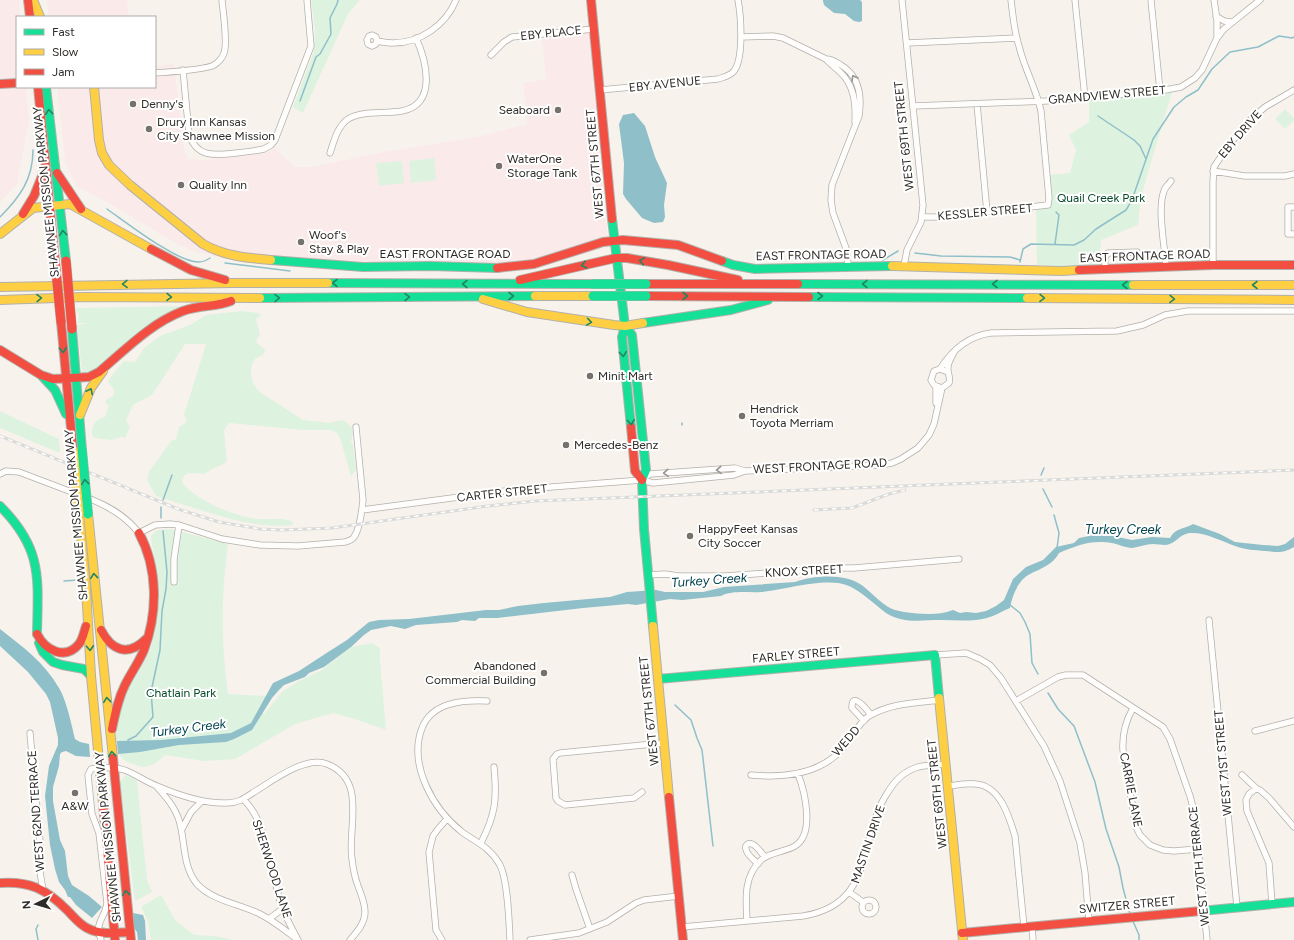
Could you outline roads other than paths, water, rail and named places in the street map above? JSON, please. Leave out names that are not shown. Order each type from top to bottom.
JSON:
[{"type":"main road","points":[[28,0],[30,16]]},
{"type":"main road","points":[[34,0],[40,16]]},
{"type":"main road","points":[[38,0],[40,16]]},
{"type":"main road","name":"WEST 67TH STREET","points":[[591,0],[616,258],[625,326],[622,337],[635,471],[642,480]]},
{"type":"main road","points":[[0,84],[16,83]]},
{"type":"main road","name":"SHAWNEE MISSION PARKWAY","points":[[38,88],[70,421],[77,450],[83,514],[91,676],[115,937]]},
{"type":"main road","name":"SHAWNEE MISSION PARKWAY","points":[[46,88],[60,205],[72,329],[79,419],[77,450]]},
{"type":"main road","name":"EAST FRONTAGE ROAD","points":[[94,88],[99,140],[102,153],[109,165],[130,185],[203,244],[222,254],[336,266],[496,268],[534,264],[603,242],[623,240],[678,245],[733,265],[755,269],[904,266],[1051,271],[1213,265],[1294,265]]},
{"type":"main road","points":[[22,216],[34,196],[45,168]]},
{"type":"main road","points":[[56,172],[82,209]]},
{"type":"main road","points":[[0,234],[33,208],[70,204],[82,209],[176,263],[192,270],[234,283]]},
{"type":"main road","points":[[504,284],[616,258],[627,258],[668,265],[757,284]]},
{"type":"main road","points":[[0,288],[234,283],[1294,285]]},
{"type":"main road","points":[[472,296],[527,312],[625,326],[731,310],[781,296]]},
{"type":"main road","points":[[0,300],[91,297],[238,298],[472,296],[781,296],[1294,300]]},
{"type":"main road","points":[[0,350],[41,375],[53,379],[66,379],[94,375],[106,367],[155,325],[175,313],[202,306],[221,305],[238,298]]},
{"type":"main road","name":"WEST 67TH STREET","points":[[625,326],[632,335],[638,382],[646,470],[642,480],[648,575],[683,940]]},
{"type":"main road","points":[[79,419],[91,388],[106,367]]},
{"type":"main road","points":[[41,375],[55,390],[70,421]]},
{"type":"main road","points":[[626,383],[638,382]]},
{"type":"main road","points":[[0,506],[22,532],[34,559],[38,586],[37,634],[39,645],[44,655],[61,665],[84,670],[91,676]]},
{"type":"main road","name":"SHAWNEE MISSION PARKWAY","points":[[83,514],[98,614],[131,936]]},
{"type":"main road","points":[[110,739],[117,706],[122,691],[144,651],[152,613],[152,567],[139,533]]},
{"type":"main road","points":[[98,614],[104,636],[117,648],[125,650],[134,649],[141,646],[148,637]]},
{"type":"main road","points":[[37,634],[43,645],[48,649],[58,652],[69,651],[75,648],[80,642],[88,620]]},
{"type":"main road","name":"FARLEY STREET","points":[[658,679],[935,655]]},
{"type":"main road","name":"WEST 69TH STREET","points":[[935,655],[963,936]]},
{"type":"main road","points":[[0,883],[20,882],[35,885],[53,897],[87,929],[99,936],[131,936]]},
{"type":"main road","name":"SWITZER STREET","points":[[963,936],[1028,927],[1294,902]]},
{"type":"street","points":[[156,72],[214,66],[221,59],[224,53],[225,39],[222,0]]},
{"type":"street","points":[[183,70],[190,134],[193,143],[197,148],[203,152],[215,155],[264,149],[271,145],[275,140],[311,46],[307,0]]},
{"type":"street","points":[[377,41],[392,43],[416,38],[431,31],[439,25],[451,11],[456,0]]},
{"type":"street","points":[[738,0],[740,37],[773,36],[782,38],[826,59],[831,59],[851,73],[857,83],[861,105],[859,116],[832,185],[831,200],[837,227],[847,251],[848,267]]},
{"type":"street","name":"WEST 69TH STREET","points":[[902,0],[923,205],[921,222],[907,250],[904,266]]},
{"type":"street","points":[[1011,0],[1013,20],[1019,47],[1039,101]]},
{"type":"street","points":[[1075,0],[1085,98]]},
{"type":"street","points":[[1151,0],[1160,91]]},
{"type":"street","points":[[1214,0],[1217,38]]},
{"type":"street","name":"GRANDVIEW STREET","points":[[913,106],[1085,98],[1160,91],[1181,87],[1195,78],[1205,64],[1217,38],[1224,29],[1260,0]]},
{"type":"street","points":[[1216,16],[1224,21],[1231,22]]},
{"type":"street","name":"EBY PLACE","points":[[491,56],[504,42],[512,37],[594,29]]},
{"type":"street","name":"EBY AVENUE","points":[[600,90],[718,79],[729,76],[738,65],[740,37]]},
{"type":"street","points":[[330,153],[339,128],[349,119],[356,116],[406,110],[414,106],[419,101],[424,93],[427,79],[425,66],[416,38]]},
{"type":"street","points":[[907,43],[1017,38]]},
{"type":"street","name":"EBY DRIVE","points":[[1213,265],[1213,171],[1217,161],[1250,120],[1265,107],[1294,90]]},
{"type":"street","name":"KESSLER STREET","points":[[922,217],[1048,205],[1049,198],[1039,101]]},
{"type":"street","points":[[977,104],[987,212]]},
{"type":"street","name":"EBY DRIVE","points":[[1213,171],[1245,176],[1285,176],[1294,174]]},
{"type":"street","points":[[1166,267],[1162,206],[1164,190],[1171,181]]},
{"type":"street","points":[[1294,207],[1288,207],[1288,234],[1294,234]]},
{"type":"street","points":[[1106,270],[1105,256],[1108,253],[1136,252]]},
{"type":"street","points":[[954,352],[948,366],[950,377],[949,383],[939,387],[932,383],[931,377],[934,371],[940,369],[948,357],[967,340],[981,334],[1117,332],[1143,325],[1165,316],[1188,311],[1294,311]]},
{"type":"street","points":[[940,369],[948,372]]},
{"type":"street","name":"WEST FRONTAGE ROAD","points":[[642,480],[653,483],[734,475],[745,471],[892,463],[908,456],[926,439],[934,424],[938,409],[939,387]]},
{"type":"street","points":[[0,474],[6,471],[19,472],[101,503],[113,509],[126,519],[139,533],[155,525],[170,524],[179,525],[204,534],[236,542],[260,545],[288,546],[346,542],[352,540],[354,537],[362,510],[363,500],[356,426]]},
{"type":"street","name":"WEST FRONTAGE ROAD","points":[[642,480],[650,474],[735,468],[745,471]]},
{"type":"street","points":[[693,472],[694,479]]},
{"type":"street","name":"CARTER STREET","points":[[362,510],[512,490],[642,480]]},
{"type":"street","points":[[174,582],[174,559],[179,525]]},
{"type":"street","name":"KNOX STREET","points":[[648,575],[665,574],[679,576],[724,576],[854,568],[959,559]]},
{"type":"street","name":"WEST 71ST STREET","points":[[1209,620],[1237,907]]},
{"type":"street","points":[[935,655],[966,653],[986,662],[997,672],[1050,756],[1060,781],[1083,856],[1089,921]]},
{"type":"street","name":"WEST 70TH TERRACE","points":[[1016,701],[1058,677],[1075,674],[1090,680],[1163,727],[1170,739],[1193,807],[1207,940]]},
{"type":"street","name":"WEDD","points":[[751,775],[772,777],[798,774],[823,765],[843,749],[864,721],[871,715],[897,705],[940,700]]},
{"type":"street","points":[[487,701],[455,702],[444,706],[430,717],[423,726],[419,737],[418,759],[425,782],[431,795],[447,819],[462,832],[481,843],[495,856],[504,876],[510,940]]},
{"type":"street","points":[[864,721],[852,708],[854,702],[861,702],[871,715]]},
{"type":"street","name":"CARRIE LANE","points":[[1133,708],[1124,728],[1123,750],[1138,831],[1146,842],[1158,849],[1174,851],[1198,849]]},
{"type":"street","points":[[1255,731],[1294,721]]},
{"type":"street","name":"WEST 62ND TERRACE","points":[[30,732],[40,841],[40,872],[43,890]]},
{"type":"street","points":[[642,792],[634,798],[565,805],[562,804],[556,798],[553,759],[556,754],[560,752],[664,743]]},
{"type":"street","points":[[99,936],[100,919],[106,909],[107,903],[99,834],[92,814],[88,775],[91,769],[114,768],[127,771],[155,785],[202,801],[226,804],[244,800],[258,789],[281,775],[315,762],[322,762],[330,765],[342,773],[352,791],[353,805],[351,856],[356,882],[365,910],[362,924],[350,940]]},
{"type":"street","name":"MASTIN DRIVE","points":[[682,927],[814,914],[833,906],[853,887],[862,867],[874,819],[879,807],[898,778],[918,767],[946,764]]},
{"type":"street","points":[[481,843],[491,822],[494,811],[496,789],[494,767]]},
{"type":"street","points":[[747,921],[746,896],[748,880],[758,864],[765,857],[795,846],[805,834],[807,826],[804,796],[798,774]]},
{"type":"street","points":[[1242,774],[1257,789],[1269,798],[1294,827]]},
{"type":"street","points":[[948,786],[980,784],[993,791],[1000,799],[1012,823],[1028,927],[1033,940]]},
{"type":"street","points":[[155,785],[170,800],[175,811],[182,829],[186,860],[197,883],[212,894],[269,919],[298,940]]},
{"type":"street","points":[[1257,789],[1249,794],[1246,800],[1246,806],[1252,826],[1270,868],[1272,904]]},
{"type":"street","name":"SHERWOOD LANE","points":[[244,800],[254,813],[264,838],[282,909],[298,940]]},
{"type":"street","points":[[182,829],[191,812],[202,801]]},
{"type":"street","points":[[442,940],[436,930],[429,852],[433,836],[447,819]]},
{"type":"street","points":[[758,864],[746,851],[745,847],[747,845],[750,843],[753,844],[765,857]]},
{"type":"street","points":[[572,875],[590,929]]},
{"type":"street","name":"MASTIN DRIVE","points":[[849,892],[863,902]]},
{"type":"street","points":[[530,940],[567,936],[607,922],[636,903],[644,900],[679,896]]},
{"type":"street","points":[[269,919],[282,909]]},
{"type":"water","points":[[823,0],[860,0],[862,2],[862,21],[854,21],[845,14],[834,13],[824,5]]},
{"type":"water","points":[[634,113],[645,126],[655,157],[667,183],[664,205],[665,217],[663,222],[654,223],[642,218],[623,194],[624,163],[619,124],[623,115]]},
{"type":"water","points":[[1193,524],[1220,534],[1235,542],[1278,546],[1285,544],[1294,537],[1294,547],[1280,552],[1250,550],[1198,533],[1188,533],[1172,543],[1165,545],[1150,544],[1132,548],[1104,542],[1085,544],[1059,553],[1050,563],[1022,580],[1012,598],[1010,608],[990,617],[976,620],[913,621],[899,619],[886,613],[849,586],[830,582],[806,584],[771,591],[736,592],[721,596],[682,600],[670,599],[636,605],[628,604],[497,618],[479,618],[475,621],[462,620],[457,622],[416,625],[405,629],[391,626],[371,630],[324,667],[309,673],[305,677],[284,685],[272,698],[252,730],[234,739],[226,742],[179,745],[140,752],[118,754],[117,741],[161,740],[231,733],[251,723],[273,683],[299,671],[347,640],[369,622],[499,610],[518,606],[610,597],[627,592],[656,590],[665,592],[703,592],[724,587],[795,582],[811,578],[830,576],[856,582],[863,586],[882,603],[896,610],[923,614],[935,614],[953,610],[960,613],[976,613],[986,611],[1004,600],[1013,579],[1026,567],[1043,560],[1056,547],[1074,543],[1079,538],[1094,535],[1113,536],[1132,540],[1152,537],[1170,538],[1177,530]]},
{"type":"water","points":[[0,629],[17,642],[47,671],[59,688],[64,699],[75,739],[89,744],[90,757],[76,756],[66,751],[60,754],[59,766],[53,787],[53,801],[60,840],[65,851],[68,876],[72,885],[102,907],[92,918],[76,905],[70,897],[68,897],[59,882],[50,845],[45,796],[49,766],[58,745],[58,738],[50,702],[46,694],[28,672],[0,646]]},
{"type":"water","points":[[133,913],[143,915],[145,921],[146,940],[138,940],[137,932],[134,928]]},
{"type":"waterway","points":[[300,101],[316,57],[320,54],[331,34],[330,18],[338,0]]},
{"type":"waterway","points":[[1020,262],[1023,249],[1031,244],[1074,245],[1084,240],[1096,229],[1126,210],[1132,200],[1153,139],[1174,107],[1186,97],[1198,90],[1212,69],[1230,52],[1258,47],[1279,36],[1294,37]]},
{"type":"waterway","points":[[1098,116],[1134,140],[1140,146],[1146,159]]},
{"type":"waterway","points":[[0,217],[14,202],[28,179],[31,170],[33,150]]},
{"type":"waterway","points":[[107,209],[152,241],[178,256],[190,261],[199,262],[210,258]]},
{"type":"waterway","points":[[1055,244],[1059,215],[1056,212]]},
{"type":"waterway","points":[[883,260],[898,251]]},
{"type":"waterway","points":[[915,253],[941,256],[1010,257],[1020,260]]},
{"type":"waterway","points":[[225,263],[290,271]]},
{"type":"waterway","points":[[1041,475],[1044,468]]},
{"type":"waterway","points":[[163,500],[172,475]]},
{"type":"waterway","points":[[1043,489],[1052,507]]},
{"type":"waterway","points":[[161,507],[161,518]]},
{"type":"waterway","points":[[1054,515],[1059,533],[1057,548]]},
{"type":"waterway","name":"Turkey Creek","points":[[128,743],[128,740],[136,736],[153,717],[151,692],[160,650],[162,611],[167,572],[163,531]]},
{"type":"waterway","points":[[64,581],[78,580]]},
{"type":"waterway","points":[[1010,605],[1020,613],[1030,634],[1032,663],[1038,674]]},
{"type":"waterway","points":[[1048,693],[1058,709],[1074,726],[1095,782],[1106,829],[1119,867],[1130,914]]},
{"type":"waterway","points":[[675,705],[691,720],[702,750],[713,846]]},
{"type":"waterway","points":[[1132,919],[1139,935],[1139,940]]},
{"type":"waterway","points":[[38,925],[36,929],[38,940]]},
{"type":"railway","points":[[0,436],[178,509],[219,522],[260,529],[282,530],[332,528],[488,506],[535,501],[1294,470]]},
{"type":"railway","points":[[814,510],[852,508],[889,494],[905,490]]},
{"type":"place","name":"Denny's","points":[[133,104]]},
{"type":"place","name":"Seaboard","points":[[558,110]]},
{"type":"place","name":"Drury Inn Kansas City Shawnee Mission","points":[[149,129]]},
{"type":"place","name":"WaterOne Storage Tank","points":[[499,166]]},
{"type":"place","name":"Quality Inn","points":[[181,185]]},
{"type":"place","name":"Woof's Stay & Play","points":[[301,242]]},
{"type":"place","name":"Minit Mart","points":[[590,376]]},
{"type":"place","name":"Hendrick Toyota Merriam","points":[[742,416]]},
{"type":"place","name":"Mercedes-Benz","points":[[566,445]]},
{"type":"place","name":"HappyFeet Kansas City Soccer","points":[[690,536]]},
{"type":"place","name":"Abandoned Commercial Building","points":[[544,673]]},
{"type":"place","name":"A&W","points":[[75,793]]},
{"type":"park label","name":"Quail Creek Park","points":[[1101,198]]},
{"type":"park label","name":"Chatlain Park","points":[[181,693]]}]
